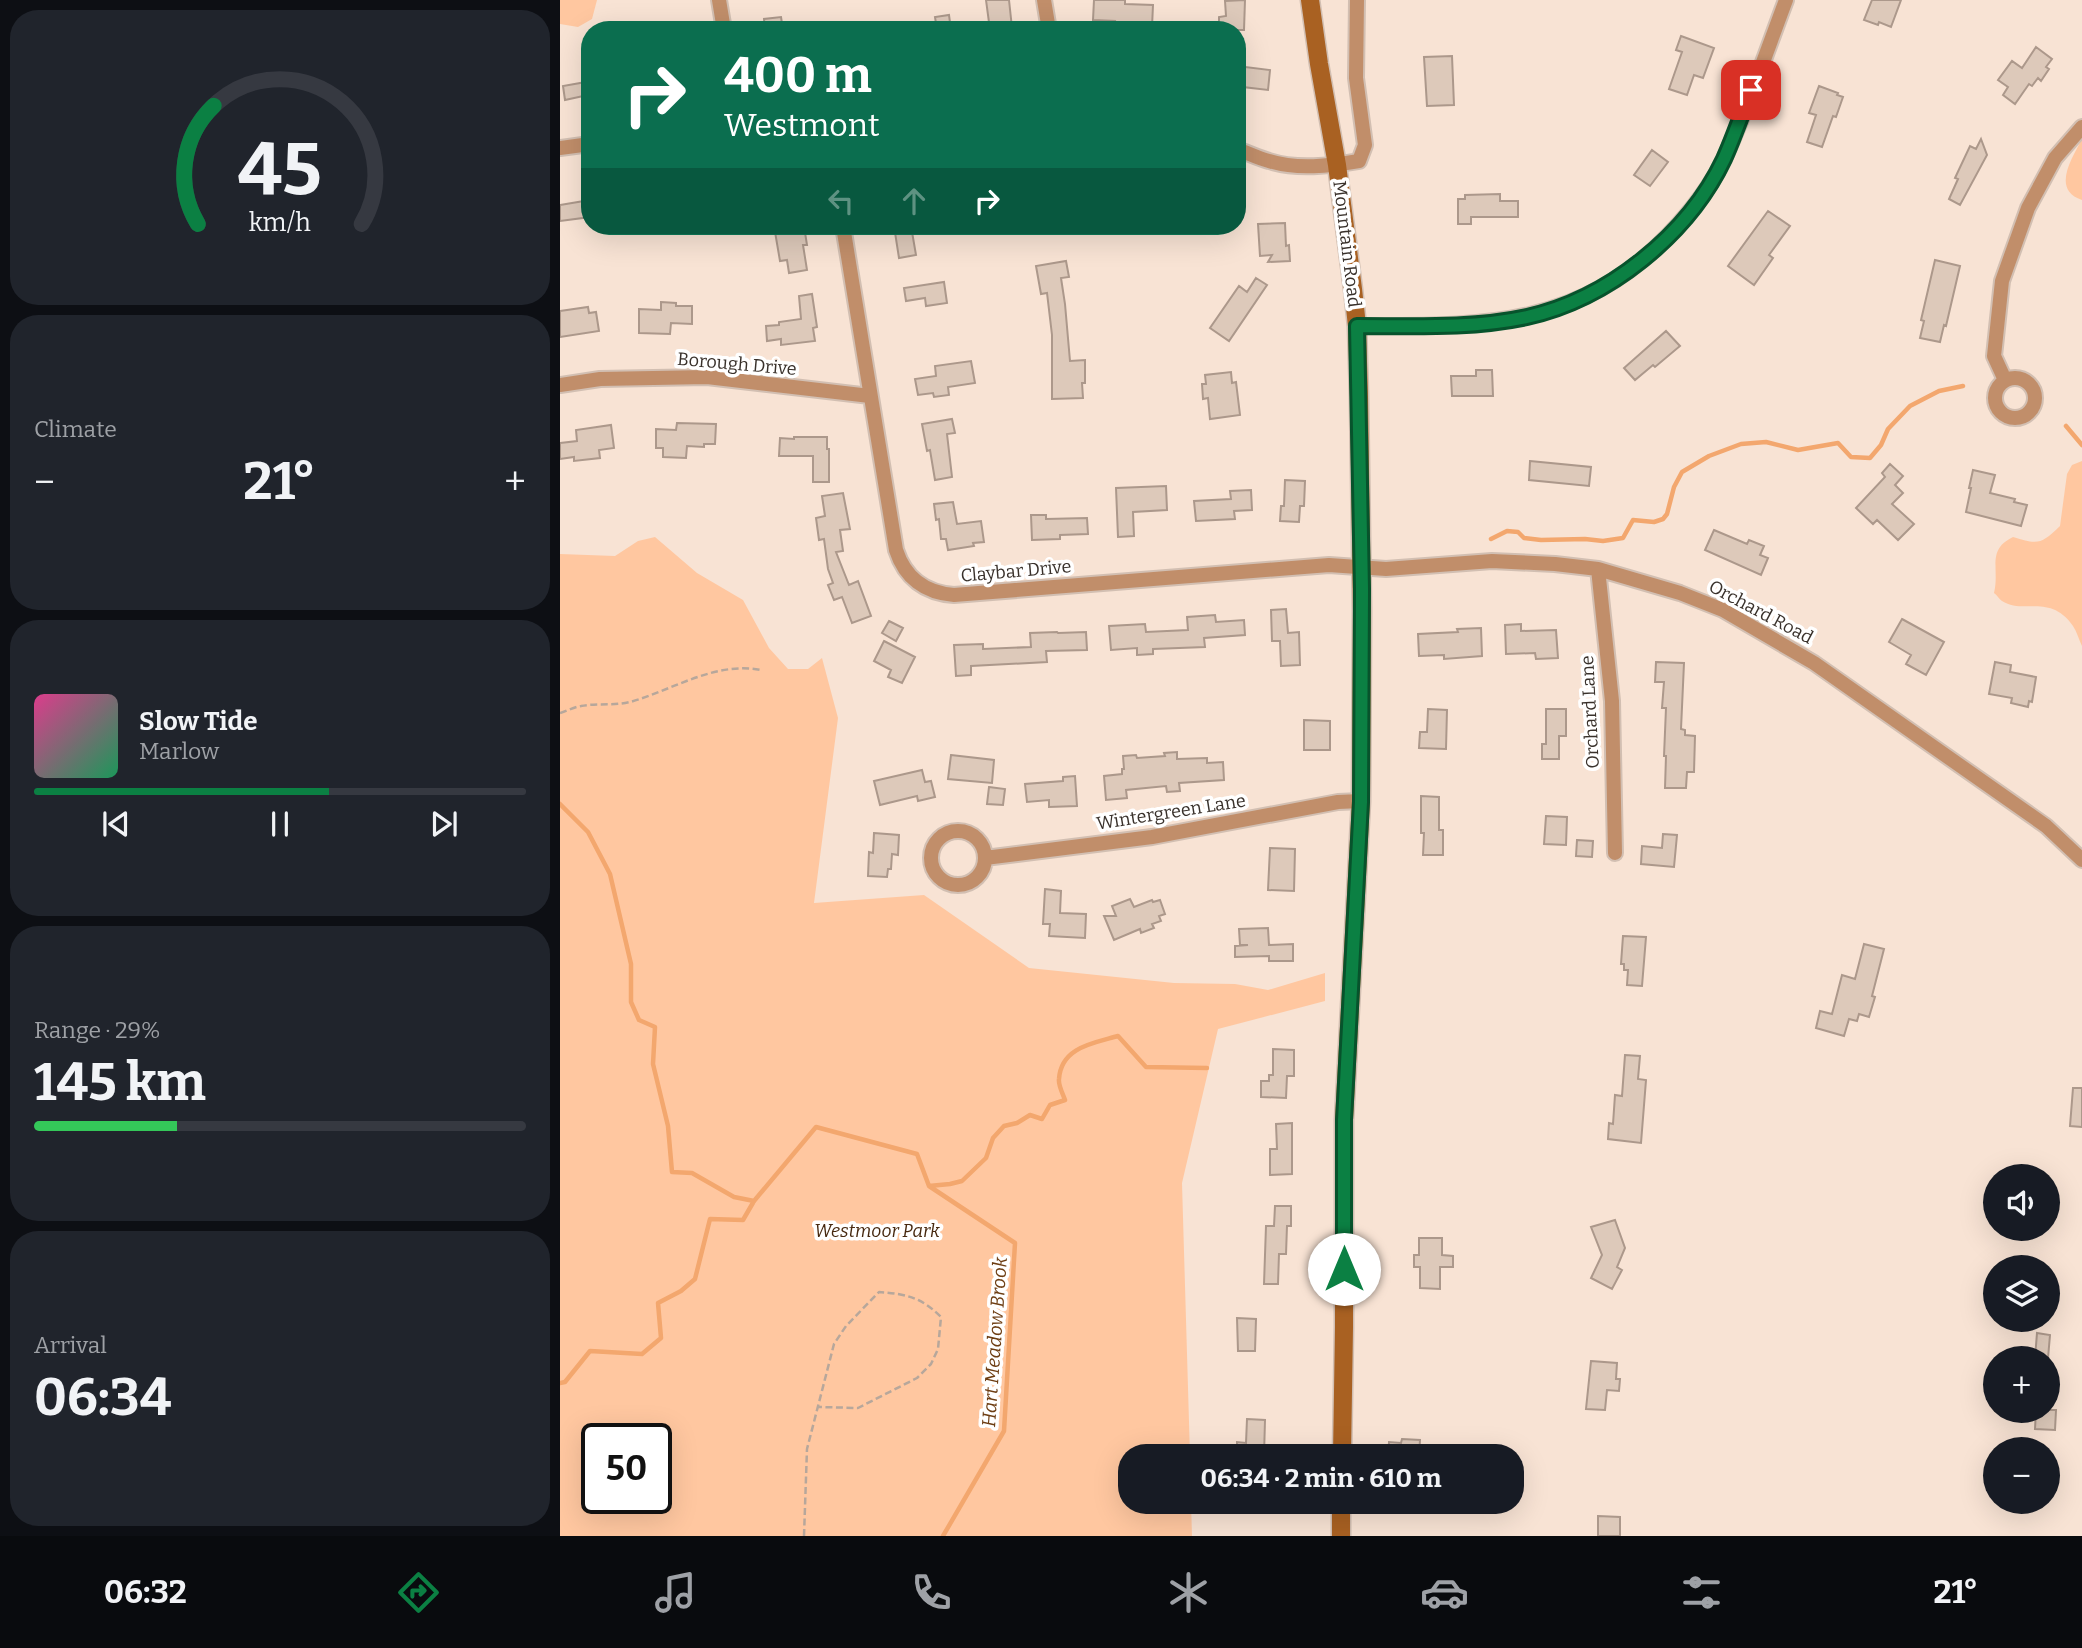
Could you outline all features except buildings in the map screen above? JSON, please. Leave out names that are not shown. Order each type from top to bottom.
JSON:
[{"type":"main road","name":"Mountain Road","points":[[1310,0],[1337,165],[1357,326],[1361,802],[1344,1120],[1342,1444]]},
{"type":"main road","points":[[1340,1536],[1341,1514]]},
{"type":"street","points":[[719,0],[722,21]]},
{"type":"street","points":[[1044,0],[1048,21]]},
{"type":"street","name":"Mountain Road","points":[[1337,165],[1359,161],[1365,145],[1356,78],[1357,0]]},
{"type":"street","points":[[1357,326],[1452,325],[1527,317],[1561,307],[1596,292],[1654,250],[1703,194],[1723,161],[1786,0]]},
{"type":"street","points":[[2005,380],[1994,356],[2001,281],[2028,208],[2055,158],[2082,127]]},
{"type":"street","points":[[560,148],[581,145]]},
{"type":"street","points":[[1246,152],[1271,162],[1309,166],[1337,165]]},
{"type":"street","name":"Claybar Drive","points":[[844,235],[896,550],[909,575],[930,591],[954,595],[1329,565],[1361,567]]},
{"type":"street","name":"Borough Drive","points":[[560,385],[600,379],[707,377],[870,396]]},
{"type":"street","name":"Orchard Road","points":[[1361,567],[1386,569],[1522,561],[1598,569],[1680,593],[1723,610],[1814,663],[2046,826],[2082,860]]},
{"type":"street","name":"Orchard Lane","points":[[1598,569],[1612,701],[1615,853]]},
{"type":"street","name":"Wintergreen Lane","points":[[985,858],[1152,836],[1338,802],[1361,802]]},
{"type":"path","points":[[560,713],[582,705],[629,702],[706,673],[761,670]]},
{"type":"path","points":[[804,1536],[807,1449],[811,1425],[834,1344],[846,1326],[879,1292],[910,1295],[941,1317],[938,1349],[930,1364],[917,1378],[858,1408],[818,1407]]},
{"type":"green space","points":[[560,0],[597,0],[592,19],[581,21],[578,27],[560,24]]},
{"type":"green space","points":[[2082,139],[2082,200],[2073,195],[2066,181],[2069,164]]},
{"type":"green space","points":[[2082,461],[2082,646],[2073,626],[2055,610],[2010,605],[1994,593],[1999,548],[2013,537],[2034,542],[2044,540],[2060,526],[2067,474],[2072,465]]},
{"type":"green space","name":"Westmoor Park","points":[[655,537],[697,573],[743,600],[769,648],[788,669],[808,669],[822,658],[838,718],[814,903],[924,895],[1029,968],[1174,983],[1235,984],[1268,990],[1325,973],[1325,1001],[1218,1029],[1182,1183],[1190,1444],[1118,1444],[1118,1514],[1191,1514],[1192,1536],[560,1536],[560,554],[615,556],[638,541]]},
{"type":"waterway","points":[[1491,539],[1507,531],[1518,532],[1524,538],[1541,540],[1603,541],[1623,538],[1633,520],[1654,522],[1663,519],[1682,472],[1709,456],[1741,444],[1766,442],[1798,450],[1838,443],[1851,457],[1870,458],[1881,445],[1888,429],[1910,406],[1939,391],[1963,386]]},
{"type":"waterway","points":[[2066,426],[2082,445]]},
{"type":"waterway","points":[[560,804],[588,832],[610,874],[631,964],[631,1002],[639,1020],[655,1027],[653,1064],[668,1126],[672,1172],[692,1173],[734,1197],[754,1201]]},
{"type":"waterway","points":[[929,1186],[962,1181],[986,1158],[993,1138],[1004,1126],[1017,1123],[1030,1115],[1042,1119],[1050,1105],[1065,1100],[1059,1081],[1061,1068],[1072,1053],[1089,1044],[1118,1036],[1146,1067],[1207,1068]]},
{"type":"waterway","name":"Hart Meadow Brook","points":[[560,1383],[565,1382],[590,1351],[642,1354],[661,1338],[658,1303],[681,1291],[695,1279],[710,1219],[743,1220],[754,1201],[816,1127],[917,1154],[929,1186],[1015,1243],[1004,1431],[943,1536]]},
{"type":"route","points":[[1344,1269],[1344,1120],[1359,856],[1362,740],[1357,326],[1492,322],[1527,317],[1561,307],[1596,292],[1654,250],[1703,194],[1723,161],[1751,90]]}]
